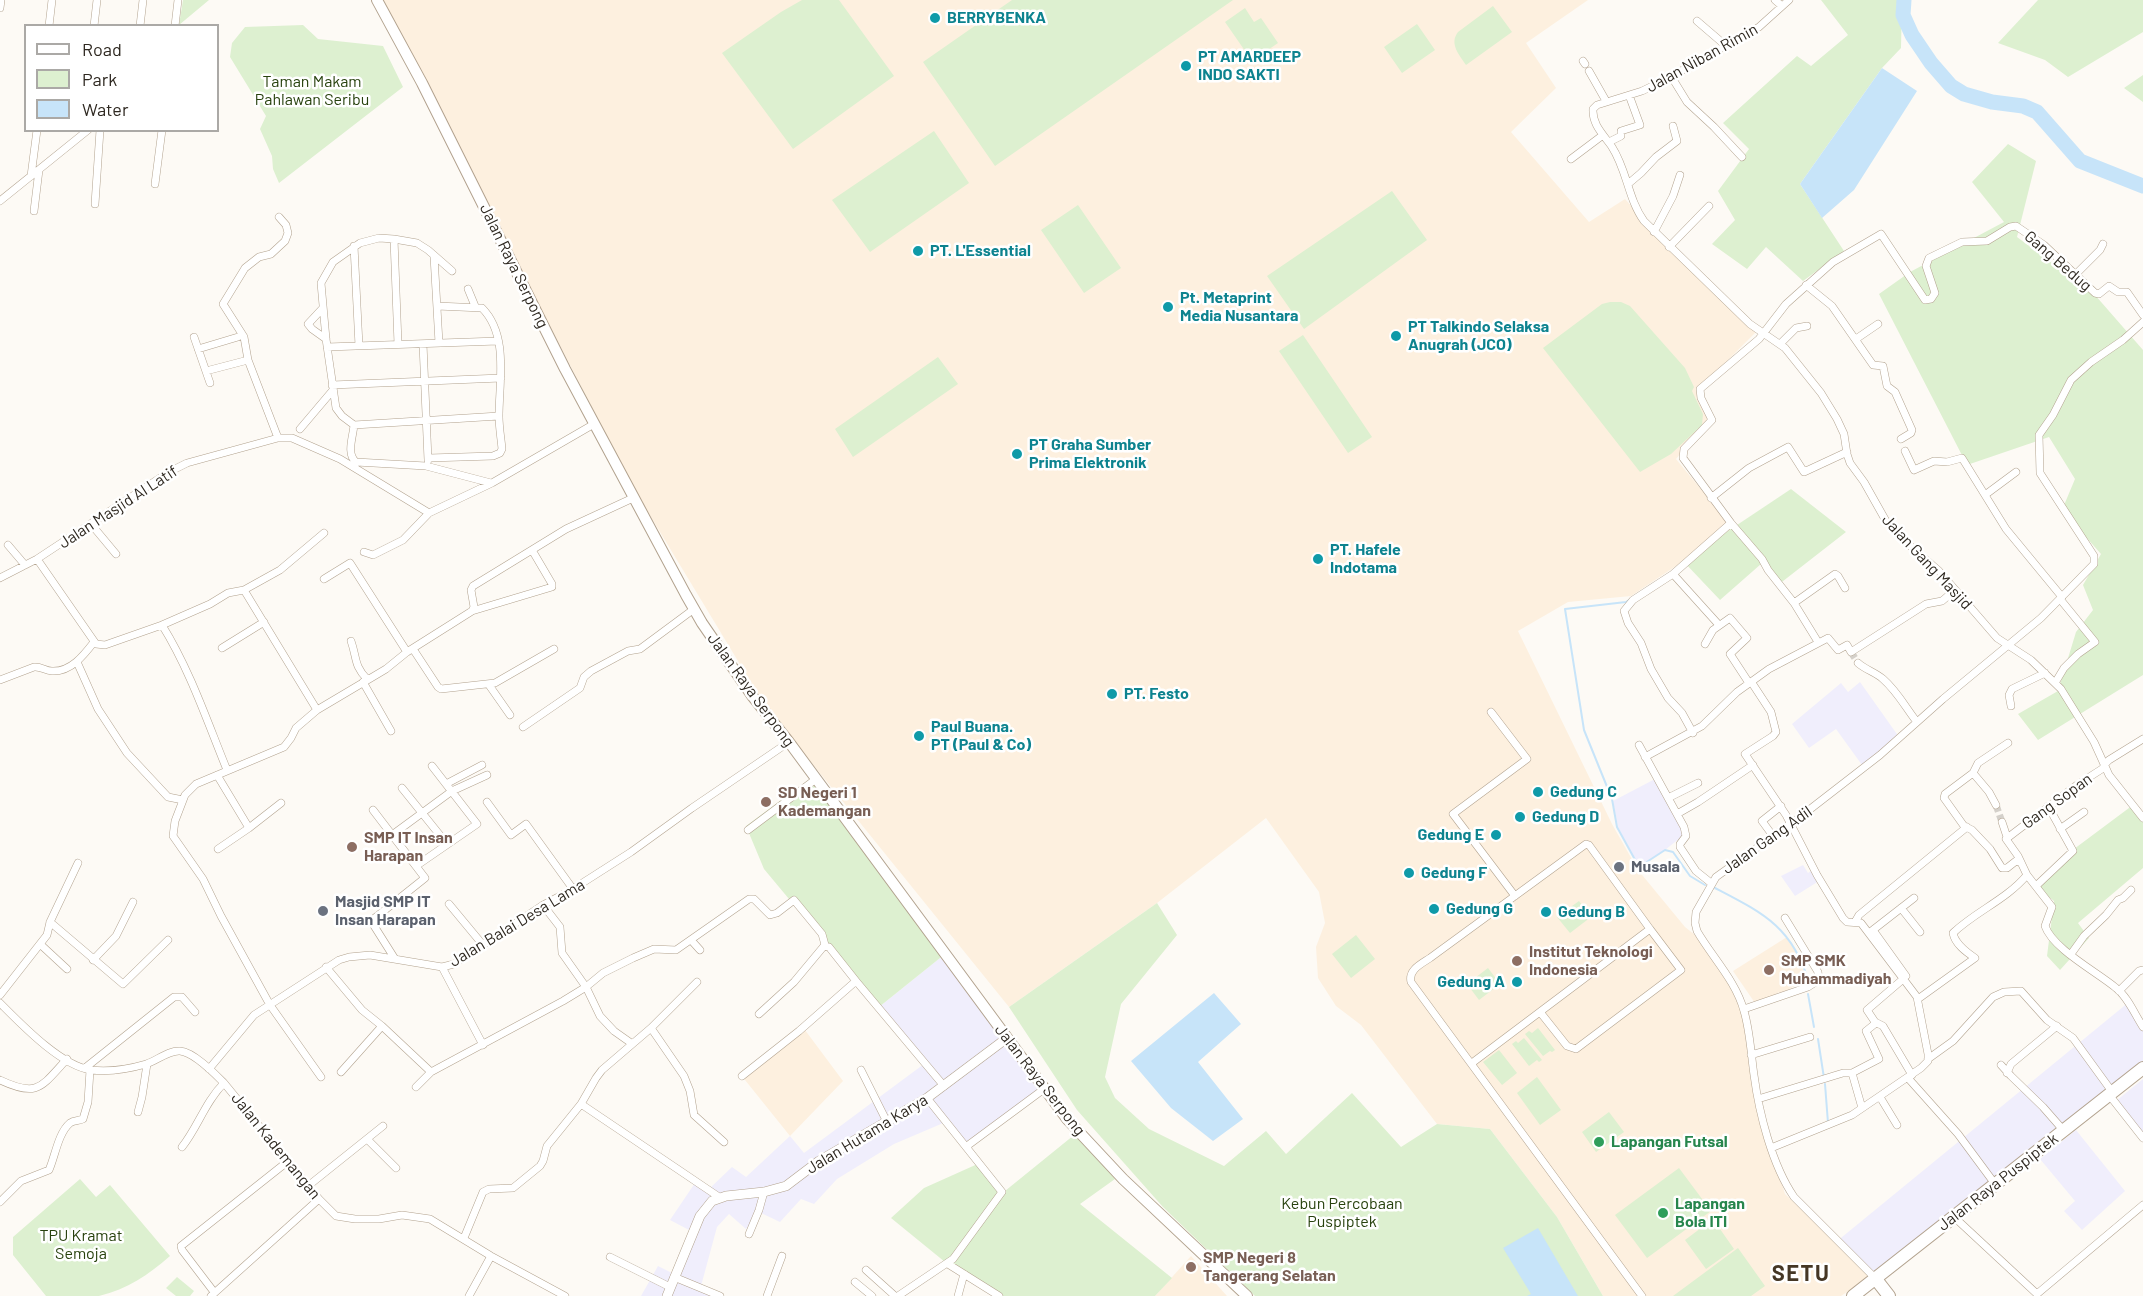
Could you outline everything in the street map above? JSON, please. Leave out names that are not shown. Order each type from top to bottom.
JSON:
[{"type":"main road","name":"Jalan Raya Serpong","points":[[376,0],[422,82],[633,498],[694,609],[753,697],[789,742],[1067,1119],[1123,1179],[1247,1296]]},
{"type":"main road","name":"Jalan Raya Puspiptek","points":[[1853,1296],[2143,1068]]},
{"type":"main road","points":[[1875,1278],[1889,1296]]},
{"type":"street","points":[[0,8],[1,0]]},
{"type":"street","points":[[49,24],[52,0]]},
{"type":"street","points":[[94,24],[97,0]]},
{"type":"street","points":[[141,24],[143,0]]},
{"type":"street","points":[[175,24],[178,0]]},
{"type":"street","points":[[1774,0],[1782,6]]},
{"type":"street","name":"Jalan Niban Rimin","points":[[1606,101],[1657,84],[1762,24],[1788,0]]},
{"type":"street","points":[[1697,21],[1725,45]]},
{"type":"street","points":[[1586,66],[1606,101]]},
{"type":"street","points":[[1671,76],[1687,102],[1742,157]]},
{"type":"street","points":[[1609,142],[1621,136],[1621,131],[1640,125],[1629,95]]},
{"type":"street","name":"Jalan Gang Masjid","points":[[1606,101],[1596,106],[1593,111],[1594,120],[1619,160],[1640,215],[1670,247],[1763,334],[1780,344],[1795,360],[1829,405],[1845,434],[1846,452],[1853,467],[1889,525],[1933,564],[1986,628],[2031,660],[2055,682],[2074,708],[2114,782],[2143,818]]},
{"type":"street","points":[[1628,184],[1656,157],[1677,141],[1673,126]]},
{"type":"street","points":[[31,176],[37,132]]},
{"type":"street","points":[[0,201],[84,132]]},
{"type":"street","points":[[95,204],[100,132]]},
{"type":"street","points":[[155,184],[162,132]]},
{"type":"street","points":[[1571,159],[1603,135]]},
{"type":"street","points":[[34,211],[39,170]]},
{"type":"street","points":[[1654,232],[1673,196],[1680,175]]},
{"type":"street","points":[[1670,247],[1709,206]]},
{"type":"street","points":[[278,438],[248,360],[243,337],[223,304],[245,267],[259,257],[271,254],[285,241],[288,233],[286,225],[279,217]]},
{"type":"street","name":"Gang Bedug","points":[[1711,498],[1682,454],[1712,420],[1700,391],[1763,334],[1779,311],[1806,285],[1839,257],[1881,234],[1922,296],[1928,300],[1935,293],[1926,266],[1929,258],[1962,242],[1987,241],[2014,226],[2020,227],[2044,244],[2097,294],[2109,286],[2118,292],[2128,293],[2143,315]]},
{"type":"street","points":[[394,238],[398,344]]},
{"type":"street","points":[[452,271],[417,243],[394,238],[369,240],[354,246],[333,262],[321,281],[326,343],[337,411],[354,425],[499,416]]},
{"type":"street","points":[[2075,275],[2103,244]]},
{"type":"street","points":[[354,246],[359,346]]},
{"type":"street","points":[[434,256],[439,343]]},
{"type":"street","points":[[1806,285],[1832,306],[1873,364],[1883,366],[1887,386],[1896,394],[1912,430],[1901,439]]},
{"type":"street","points":[[468,289],[475,306]]},
{"type":"street","points":[[354,425],[350,453],[351,458],[356,462],[428,462],[496,455],[502,450],[498,341],[486,312],[475,306],[437,306]]},
{"type":"street","points":[[322,309],[308,324],[326,343],[359,346],[498,341]]},
{"type":"street","name":"Jalan Gang Adil","points":[[1875,1278],[1794,1197],[1784,1179],[1771,1148],[1758,1099],[1744,1009],[1734,987],[1696,929],[1696,912],[1709,887],[1720,873],[1875,760],[2041,618],[2092,567],[2096,560],[2040,473],[2040,433],[2054,415],[2071,380],[2143,322]]},
{"type":"street","points":[[1856,339],[1878,324]]},
{"type":"street","points":[[1780,344],[1796,328],[1807,326]]},
{"type":"street","points":[[194,337],[210,382]]},
{"type":"street","points":[[198,349],[238,337]]},
{"type":"street","points":[[423,344],[428,462]]},
{"type":"street","points":[[206,371],[248,360]]},
{"type":"street","points":[[300,429],[333,388],[501,378]]},
{"type":"street","points":[[364,552],[374,555],[403,540],[429,513],[492,483],[594,424]]},
{"type":"street","name":"Jalan Masjid Al Latif","points":[[0,578],[37,559],[168,472],[188,463],[278,438],[292,438],[340,459],[429,513]]},
{"type":"street","points":[[1818,642],[1794,603],[1762,559],[1711,498],[1749,468],[1788,447],[1804,472],[1846,452]]},
{"type":"street","points":[[1905,451],[1914,470],[1934,461],[1947,462],[1962,457],[2010,535],[2095,642],[2078,654],[2055,682]]},
{"type":"street","points":[[428,462],[492,483]]},
{"type":"street","points":[[1986,495],[2016,472]]},
{"type":"street","points":[[472,611],[474,606],[471,590],[473,586],[566,529],[633,498]]},
{"type":"street","points":[[91,524],[116,554]]},
{"type":"street","points":[[1693,733],[1651,669],[1641,643],[1628,623],[1624,611],[1633,600],[1673,574],[1731,524]]},
{"type":"street","points":[[37,559],[94,642],[105,645],[193,612],[228,593],[244,590],[286,567],[324,533]]},
{"type":"street","points":[[8,545],[25,566]]},
{"type":"street","points":[[321,1077],[270,1005],[220,916],[203,879],[174,838],[175,821],[183,800],[189,789],[196,784],[284,747],[290,741],[296,728],[317,710],[386,669],[410,650],[472,611],[552,587],[532,550]]},
{"type":"street","points":[[324,579],[350,563],[439,688],[483,683],[489,685],[510,716]]},
{"type":"street","points":[[1673,574],[1719,625]]},
{"type":"street","points":[[1794,603],[1835,574],[1845,588]]},
{"type":"street","points":[[244,590],[317,710]]},
{"type":"street","points":[[1645,757],[1693,733],[1769,669],[1783,664],[1818,642],[1829,638],[1838,650],[1847,645],[1851,652],[1926,604],[1942,601],[1955,590]]},
{"type":"street","points":[[523,728],[580,688],[584,677],[591,671],[628,651],[640,649],[694,609]]},
{"type":"street","points":[[1706,644],[1711,632],[1729,618],[1746,637],[1730,654],[1771,712],[1776,730],[1773,736],[1745,754],[1781,806],[1816,875],[1843,918],[1847,922],[1861,923],[1871,931],[1918,999],[1928,1059]]},
{"type":"street","points":[[222,648],[264,622]]},
{"type":"street","points":[[162,625],[177,649],[191,679],[227,770]]},
{"type":"street","points":[[351,641],[356,666],[392,731]]},
{"type":"street","points":[[0,680],[33,666],[53,671],[67,668],[77,662],[94,642]]},
{"type":"street","points":[[489,685],[554,649]]},
{"type":"street","points":[[77,662],[98,709],[127,753],[168,797],[183,800]]},
{"type":"street","points":[[1858,663],[1864,668],[1875,671],[1890,686],[1917,722]]},
{"type":"street","points":[[2012,706],[2009,694],[2012,689],[2045,673]]},
{"type":"street","points":[[1491,712],[1527,759],[1453,814],[1515,896]]},
{"type":"street","name":"Gang Sopan","points":[[2143,739],[2109,760],[2006,839],[2052,909],[2045,924],[2049,935],[2088,969],[2119,991],[2143,1027]]},
{"type":"street","name":"Jalan Balai Desa Lama","points":[[209,1069],[250,1018],[326,967],[360,955],[442,966],[454,964],[543,905],[631,852],[789,742]]},
{"type":"street","points":[[2008,743],[1978,763],[1973,773],[1944,796],[1967,827],[1990,849],[2003,868],[2016,861],[2019,862]]},
{"type":"street","points":[[1639,745],[1686,833],[1680,848],[1709,887]]},
{"type":"street","points":[[446,784],[482,765]]},
{"type":"street","points":[[1677,814],[1695,805],[1753,765]]},
{"type":"street","points":[[417,866],[477,824],[432,766]]},
{"type":"street","points":[[1973,773],[1989,792],[1996,805]]},
{"type":"street","points":[[217,775],[249,828]]},
{"type":"street","points":[[392,835],[452,791],[487,775]]},
{"type":"street","points":[[748,830],[816,779]]},
{"type":"street","points":[[1668,798],[1698,783]]},
{"type":"street","points":[[402,788],[447,844]]},
{"type":"street","points":[[487,802],[511,835],[526,824],[573,889]]},
{"type":"street","points":[[218,849],[281,803]]},
{"type":"street","points":[[1773,836],[1762,821],[1781,806]]},
{"type":"street","points":[[2036,886],[2073,851],[2048,806]]},
{"type":"street","points":[[373,810],[425,878],[371,921],[395,958]]},
{"type":"street","points":[[2060,829],[2084,812]]},
{"type":"street","points":[[2002,822],[2007,837]]},
{"type":"street","points":[[1855,922],[1858,915],[1967,827]]},
{"type":"street","points":[[1540,1012],[1570,1048],[1576,1049],[1681,970],[1588,844],[1416,969],[1410,977],[1411,982],[1642,1296]]},
{"type":"street","points":[[0,995],[47,935],[50,922],[78,863]]},
{"type":"street","points":[[1918,999],[1975,958],[1958,943],[1953,936],[1954,932],[2004,897],[2027,874]]},
{"type":"street","points":[[2071,954],[2084,936],[2131,890]]},
{"type":"street","points":[[416,1087],[431,1072],[586,987],[603,973],[654,948],[676,950],[749,898],[754,899],[770,915],[777,913],[794,900],[822,934],[825,945],[944,1086]]},
{"type":"street","points":[[1871,931],[1914,898]]},
{"type":"street","points":[[93,960],[116,936],[133,902]]},
{"type":"street","points":[[449,904],[483,945]]},
{"type":"street","points":[[543,905],[560,927],[562,953],[586,987],[600,1016],[632,1043]]},
{"type":"street","points":[[1901,908],[1920,932]]},
{"type":"street","points":[[1744,1009],[1808,987],[1819,980],[1818,972],[1785,918]]},
{"type":"street","points":[[50,922],[123,984],[168,940]]},
{"type":"street","points":[[1472,1063],[1650,929]]},
{"type":"street","points":[[691,940],[700,950]]},
{"type":"street","points":[[40,944],[67,969]]},
{"type":"street","points":[[759,1014],[780,996],[825,945]]},
{"type":"street","points":[[442,966],[483,1045]]},
{"type":"street","points":[[326,967],[362,1010],[431,1072]]},
{"type":"street","points":[[2119,991],[2139,971],[2143,970]]},
{"type":"street","points":[[1904,978],[1867,1010],[1876,1023],[1883,1026],[1910,1077],[1958,1134],[1995,1184]]},
{"type":"street","points":[[742,1076],[799,1031],[856,981]]},
{"type":"street","points":[[464,1238],[483,1192],[489,1189],[513,1188],[540,1166],[547,1146],[581,1104],[596,1077],[651,1028],[697,982]]},
{"type":"street","points":[[1771,1148],[1830,1125],[1862,1108],[1910,1077],[1925,1065],[1928,1059],[1953,1041],[1991,999],[2004,992],[2023,992],[2047,1020],[2077,1043],[2143,1138]]},
{"type":"street","points":[[0,1202],[21,1181],[49,1170],[54,1152],[68,1125],[83,1119],[88,1102],[87,1069],[174,997],[182,997],[195,1012]]},
{"type":"street","name":"Jalan Kademangan","points":[[0,1003],[35,1037],[67,1059],[87,1069],[118,1070],[147,1064],[181,1051],[209,1069],[224,1083],[318,1199],[336,1216],[368,1220],[402,1215],[430,1219],[491,1256],[565,1296]]},
{"type":"street","points":[[1758,1099],[1843,1073],[1852,1073],[1880,1059],[1866,1031],[1876,1023]]},
{"type":"street","points":[[341,1072],[382,1026]]},
{"type":"street","points":[[2007,1072],[2011,1064],[2057,1026]]},
{"type":"street","points":[[651,1028],[684,1076],[690,1091],[692,1113],[724,1142]]},
{"type":"street","points":[[1751,1055],[1810,1037]]},
{"type":"street","name":"Jalan Hutama Karya","points":[[719,1197],[764,1192],[786,1186],[819,1161],[927,1098],[1007,1038]]},
{"type":"street","points":[[0,1080],[21,1089],[34,1089],[44,1083],[67,1059]]},
{"type":"street","points":[[138,1112],[147,1064]]},
{"type":"street","points":[[2001,1065],[2064,1131]]},
{"type":"street","points":[[861,1070],[887,1122]]},
{"type":"street","points":[[1852,1073],[1862,1108]]},
{"type":"street","points":[[182,1147],[192,1134],[210,1098],[224,1083]]},
{"type":"street","points":[[967,1146],[1044,1089]]},
{"type":"street","points":[[1880,1097],[1897,1125]]},
{"type":"street","points":[[866,1270],[896,1296],[920,1279],[948,1264],[1002,1191],[927,1098]]},
{"type":"street","points":[[581,1104],[719,1197],[709,1204],[700,1216],[670,1287]]},
{"type":"street","points":[[308,1186],[383,1126]]},
{"type":"street","points":[[367,1139],[396,1168]]},
{"type":"street","points":[[287,1162],[181,1245],[182,1250],[212,1294],[318,1199]]},
{"type":"street","points":[[748,1234],[764,1192]]},
{"type":"street","points":[[1953,1216],[2037,1294],[2143,1205]]},
{"type":"street","points":[[469,1296],[491,1256]]},
{"type":"street","points":[[767,1296],[782,1256]]},
{"type":"street","points":[[610,1257],[670,1287],[720,1296]]},
{"type":"street","points":[[948,1264],[999,1296]]},
{"type":"street","points":[[958,1296],[964,1274]]},
{"type":"street","points":[[855,1282],[872,1296]]},
{"type":"shaded area","points":[[378,0],[1588,0],[1526,43],[1556,88],[1511,132],[1589,222],[1625,199],[1682,262],[1757,331],[1698,390],[1708,422],[1676,459],[1733,528],[1631,596],[1568,602],[1518,631],[1612,824],[1638,870],[1685,927],[1704,942],[1740,997],[1755,1099],[1785,1194],[1869,1277],[1841,1296],[1603,1296],[1557,1217],[1490,1129],[1437,1124],[1361,1025],[1336,1006],[1318,978],[1316,947],[1325,923],[1319,892],[1266,818],[1157,903],[1009,1007],[764,704],[634,489],[475,181]]},
{"type":"shaded area","points":[[1860,682],[1899,737],[1862,765],[1836,729],[1809,748],[1792,724],[1841,683],[1848,692]]},
{"type":"shaded area","points":[[1655,779],[1685,834],[1639,867],[1618,827],[1613,801]]},
{"type":"shaded area","points":[[1803,865],[1808,873],[1812,870],[1819,881],[1795,896],[1781,876]]},
{"type":"shaded area","name":"SMP SMK Muhammadiyah","points":[[1787,937],[1804,967],[1809,983],[1799,988],[1796,985],[1781,994],[1779,992],[1755,1003],[1733,971]]},
{"type":"shaded area","points":[[945,954],[1045,1086],[966,1142],[948,1121],[894,1144],[837,1179],[814,1204],[801,1199],[780,1222],[759,1212],[746,1229],[729,1214],[717,1227],[701,1286],[714,1290],[711,1296],[641,1296],[658,1266],[672,1273],[691,1231],[670,1220],[695,1183],[709,1189],[732,1167],[746,1177],[790,1136],[804,1153],[924,1064],[879,1007]]},
{"type":"shaded area","points":[[2129,1002],[2143,1021],[2143,1063],[1869,1277],[1836,1242]]},
{"type":"shaded area","points":[[802,1026],[843,1081],[790,1136],[741,1075]]},
{"type":"shaded area","points":[[2143,1079],[2143,1133],[2116,1101]]},
{"type":"shaded area","points":[[2076,1130],[2125,1191],[2082,1230],[2064,1211],[2075,1201],[2040,1159]]},
{"type":"shaded area","name":"SMP Negeri 8 Tangerang Selatan","points":[[1191,1256],[1227,1296],[1155,1296]]},
{"type":"green space","points":[[183,0],[209,0],[180,24]]},
{"type":"green space","points":[[802,0],[839,0],[894,76],[793,149],[722,53]]},
{"type":"green space","points":[[1012,0],[1233,0],[995,166],[923,62]]},
{"type":"green space","points":[[1821,0],[1902,0],[1901,48],[1882,68],[1800,184],[1844,251],[1803,281],[1766,247],[1747,269],[1712,244],[1735,220],[1718,191],[1749,149],[1723,123],[1797,56],[1811,66],[1848,35]]},
{"type":"green space","points":[[2038,0],[2143,0],[2143,32],[2068,77],[2045,60],[1998,43]]},
{"type":"green space","points":[[1493,6],[1512,32],[1466,65],[1456,49],[1455,36]]},
{"type":"green space","points":[[1245,8],[1254,22],[1261,18],[1278,43],[1252,61],[1225,22]]},
{"type":"green space","points":[[1417,24],[1435,50],[1402,73],[1384,47]]},
{"type":"green space","name":"Taman Makam Pahlawan Seribu","points":[[303,25],[318,39],[383,46],[403,87],[279,183],[273,169],[272,156],[260,129],[266,116],[230,57],[232,43],[245,27]]},
{"type":"green space","points":[[2143,75],[2143,102],[2124,88]]},
{"type":"green space","points":[[934,131],[969,183],[870,252],[832,200]]},
{"type":"green space","points":[[2008,144],[2036,161],[2017,237],[2095,295],[2143,350],[2143,675],[2038,740],[2018,714],[2058,691],[2076,632],[2093,610],[2083,585],[2101,554],[2062,510],[2075,479],[2049,437],[1967,465],[1879,294],[1910,272],[2004,222],[1972,182]]},
{"type":"green space","points":[[1392,191],[1427,240],[1304,329],[1267,276]]},
{"type":"green space","points":[[1078,205],[1121,268],[1084,293],[1041,230]]},
{"type":"green space","points":[[1621,302],[1630,306],[1685,368],[1694,387],[1692,391],[1703,414],[1702,425],[1671,454],[1640,472],[1543,348],[1602,304]]},
{"type":"green space","points":[[1303,335],[1372,437],[1348,453],[1279,351]]},
{"type":"green space","points":[[938,357],[958,384],[853,457],[835,429]]},
{"type":"green space","points":[[1791,489],[1846,532],[1778,585],[1761,564],[1720,600],[1683,561]]},
{"type":"green space","points":[[811,778],[945,954],[879,1007],[764,869],[746,826]]},
{"type":"green space","points":[[2133,805],[2143,818],[2143,868],[2078,923],[2089,938],[2060,970],[2047,956],[2054,901],[2038,888],[2074,849]]},
{"type":"green space","points":[[1579,901],[1591,917],[1570,933],[1557,917]]},
{"type":"green space","name":"Kebun Percobaan Puspiptek","points":[[1157,903],[1177,935],[1121,1004],[1105,1077],[1115,1098],[1149,1129],[1224,1166],[1266,1131],[1286,1154],[1352,1093],[1401,1147],[1437,1124],[1490,1129],[1557,1217],[1603,1296],[1255,1296],[1163,1207],[1077,1110],[1009,1007]]},
{"type":"green space","points":[[1356,935],[1375,959],[1351,978],[1332,954]]},
{"type":"green space","points":[[1488,968],[1500,984],[1479,1000],[1467,984]]},
{"type":"green space","points":[[1538,1028],[1555,1050],[1543,1056],[1525,1034],[1529,1031],[1532,1033]]},
{"type":"green space","points":[[1524,1038],[1542,1060],[1539,1062],[1537,1060],[1529,1066],[1512,1044]]},
{"type":"green space","points":[[1499,1050],[1517,1073],[1502,1085],[1483,1062]]},
{"type":"green space","points":[[1537,1077],[1561,1110],[1540,1125],[1517,1093]]},
{"type":"green space","name":"Lapangan Futsal","points":[[1609,1112],[1624,1132],[1596,1152],[1582,1132]]},
{"type":"green space","points":[[1079,1131],[1115,1179],[1080,1204],[1172,1278],[1155,1296],[999,1296],[945,1262],[891,1218],[924,1188],[982,1162],[1005,1191]]},
{"type":"green space","name":"Lapangan Bola ITI","points":[[1679,1168],[1711,1211],[1647,1258],[1615,1215]]},
{"type":"green space","name":"TPU Kramat Semoja","points":[[80,1179],[96,1197],[110,1185],[170,1256],[137,1280],[109,1293],[99,1296],[46,1296],[13,1255],[13,1237]]},
{"type":"green space","points":[[1713,1219],[1734,1249],[1706,1269],[1685,1240]]},
{"type":"green space","points":[[1738,1248],[1765,1286],[1751,1296],[1673,1296]]},
{"type":"green space","points":[[177,1277],[194,1291],[190,1296],[176,1296],[166,1288]]},
{"type":"water","points":[[1882,68],[1917,91],[1854,190],[1822,218],[1800,184]]},
{"type":"water","points":[[1214,993],[1241,1024],[1198,1062],[1243,1119],[1213,1141],[1171,1108],[1131,1061]]},
{"type":"water","points":[[1538,1228],[1578,1296],[1527,1296],[1531,1294],[1503,1248]]},
{"type":"waterway","points":[[1904,0],[1903,15],[1912,35],[1931,63],[1951,86],[1964,94],[1992,102],[2023,106],[2037,112],[2080,161],[2143,186]]},
{"type":"waterway","points":[[1629,600],[1565,609],[1584,730],[1612,799],[1617,827],[1639,867],[1665,850],[1673,852],[1690,876],[1705,885]]},
{"type":"waterway","points":[[1715,888],[1762,914],[1785,935],[1794,948],[1809,983]]},
{"type":"waterway","points":[[1808,994],[1814,1027]]},
{"type":"waterway","points":[[1818,1039],[1824,1078]]},
{"type":"waterway","points":[[1825,1084],[1828,1123]]},
{"type":"tunnel","points":[[1851,652],[1858,663]]},
{"type":"tunnel","points":[[1996,805],[2002,822]]},
{"type":"place","name":"BERRYBENKA","points":[[935,18]]},
{"type":"place","name":"PT AMARDEEP INDO SAKTI","points":[[1186,66]]},
{"type":"place","name":"PT. L'Essential","points":[[918,251]]},
{"type":"place","name":"Pt. Metaprint Media Nusantara","points":[[1168,307]]},
{"type":"place","name":"PT Talkindo Selaksa Anugrah (JCO)","points":[[1396,336]]},
{"type":"place","name":"PT Graha Sumber Prima Elektronik","points":[[1017,454]]},
{"type":"place","name":"PT. Hafele Indotama","points":[[1318,559]]},
{"type":"place","name":"PT. Festo","points":[[1112,694]]},
{"type":"place","name":"Paul Buana. PT (Paul & Co)","points":[[919,736]]},
{"type":"place","name":"Gedung C","points":[[1538,792]]},
{"type":"place","name":"SD Negeri 1 Kademangan","points":[[766,802]]},
{"type":"place","name":"Gedung D","points":[[1520,817]]},
{"type":"place","name":"Gedung E","points":[[1496,835]]},
{"type":"place","name":"SMP IT Insan Harapan","points":[[352,847]]},
{"type":"place","name":"Musala","points":[[1619,867]]},
{"type":"place","name":"Gedung F","points":[[1409,873]]},
{"type":"place","name":"Gedung G","points":[[1434,909]]},
{"type":"place","name":"Masjid SMP IT Insan Harapan","points":[[323,911]]},
{"type":"place","name":"Gedung B","points":[[1546,912]]},
{"type":"place","name":"Institut Teknologi Indonesia","points":[[1517,961]]},
{"type":"place","name":"SMP SMK Muhammadiyah","points":[[1769,970]]},
{"type":"place","name":"Gedung A","points":[[1517,982]]},
{"type":"place","name":"Lapangan Futsal","points":[[1599,1142]]},
{"type":"place","name":"Lapangan Bola ITI","points":[[1663,1213]]},
{"type":"place","name":"SMP Negeri 8 Tangerang Selatan","points":[[1191,1267]]},
{"type":"district","name":"SETU","points":[[1801,1274]]}]
